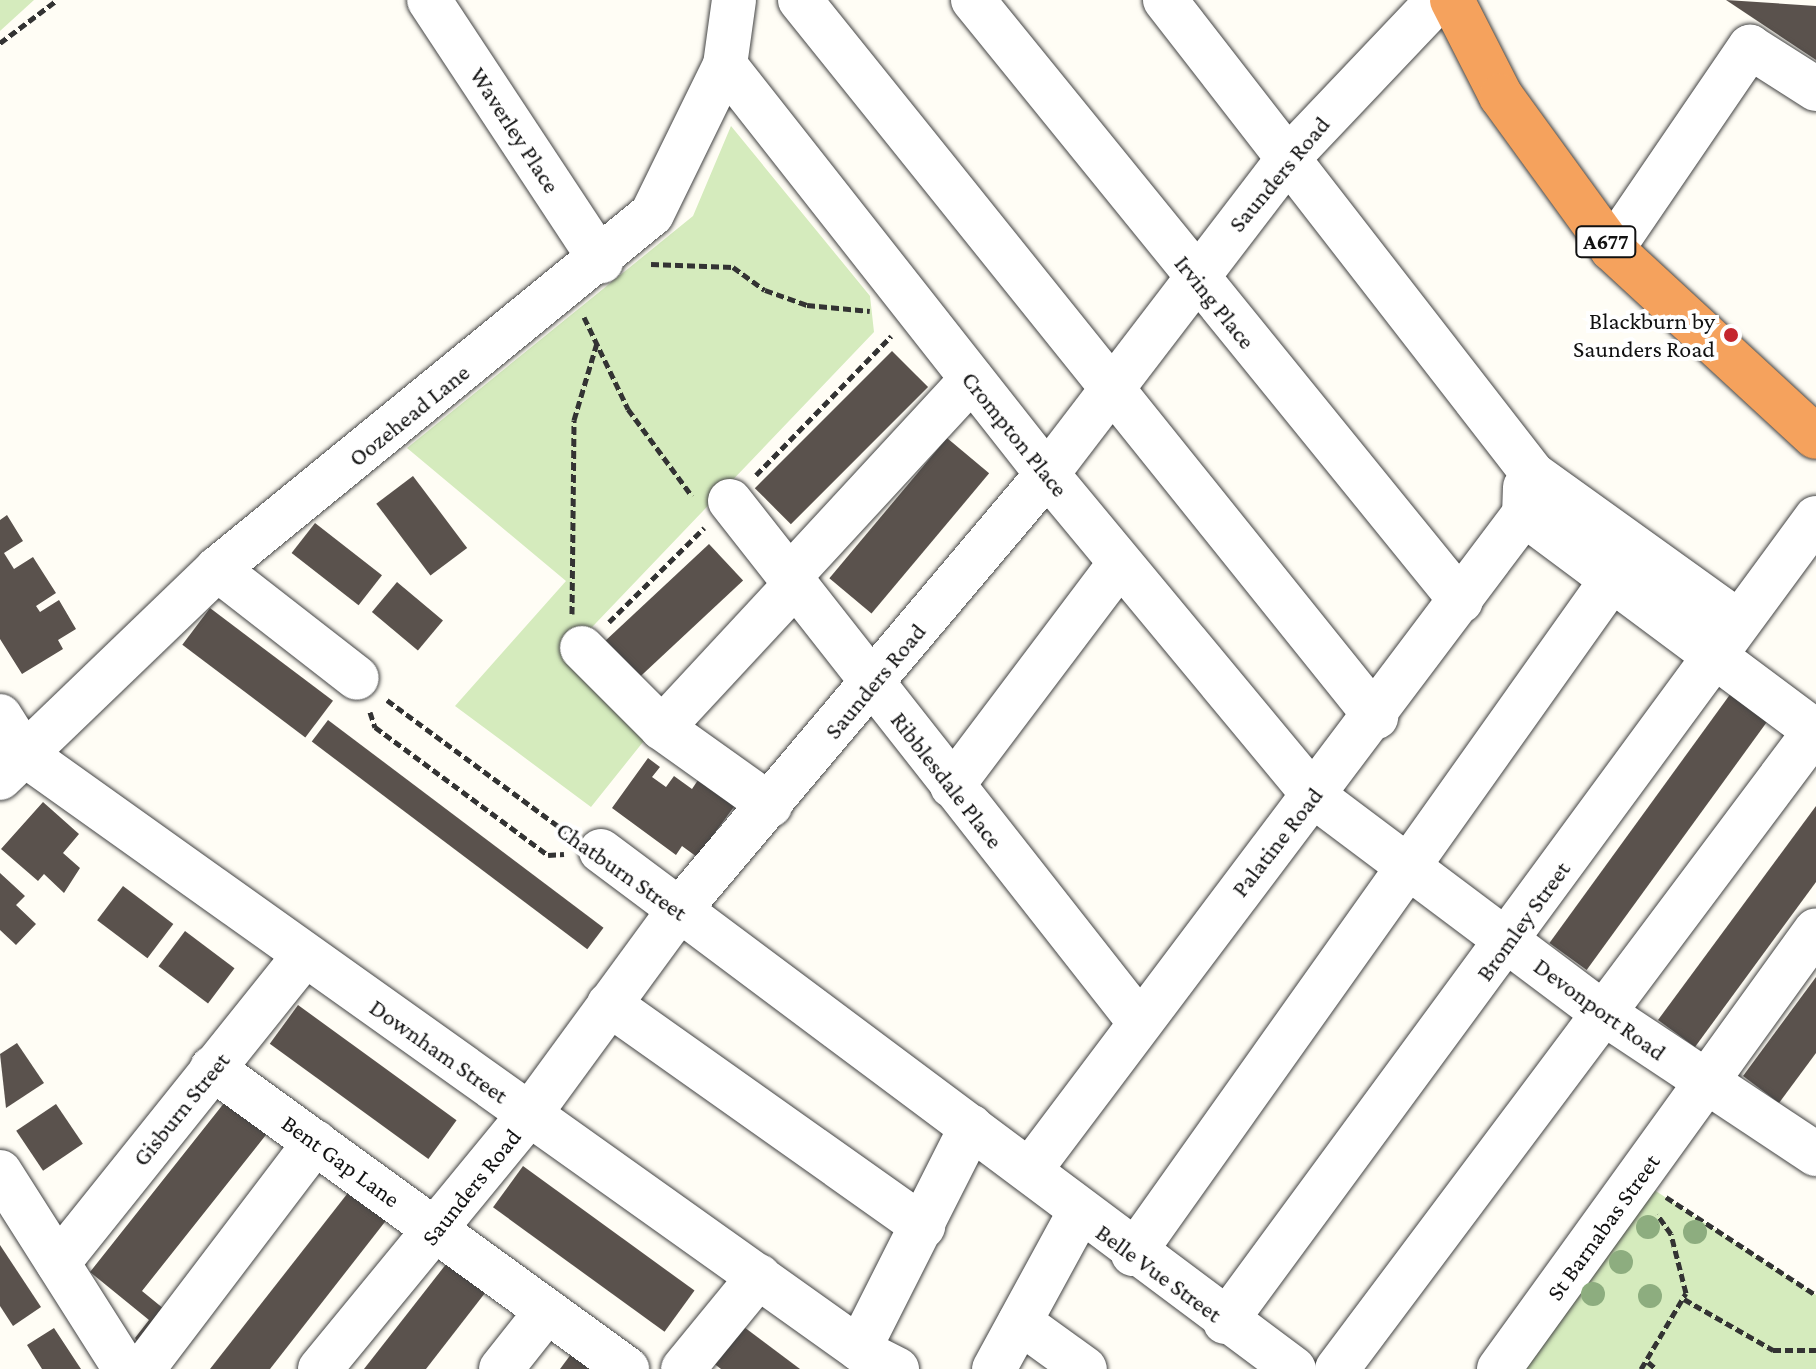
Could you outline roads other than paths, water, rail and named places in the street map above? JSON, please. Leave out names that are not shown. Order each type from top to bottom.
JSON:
[{"type":"highway","name":"A677","points":[[1452,0],[1508,108],[1612,249],[1816,437]]},
{"type":"street","name":"Waverley Place","points":[[429,0],[611,252]]},
{"type":"street","name":"Oozehead Lane","points":[[12,766],[217,569],[567,289],[652,214],[725,65],[734,0]]},
{"type":"street","points":[[800,0],[1376,717]]},
{"type":"street","name":"Irving Place","points":[[973,0],[1195,278],[1461,601]]},
{"type":"street","points":[[1165,0],[1289,157],[1528,494],[1611,581],[1815,732],[1337,1369]]},
{"type":"street","name":"Saunders Road","points":[[320,1369],[529,1115],[679,910],[873,686],[1047,474],[1289,157],[1438,0]]},
{"type":"street","points":[[1612,249],[1750,47],[1816,89]]},
{"type":"street","name":"Crompton Place","points":[[725,65],[1047,474],[1314,796]]},
{"type":"street","points":[[662,728],[972,379]]},
{"type":"street","points":[[1528,494],[1736,620]]},
{"type":"street","name":"Palatine Road","points":[[1030,1170],[1137,1019],[1376,717],[1461,601],[1528,494]]},
{"type":"street","name":"Ribblesdale Place","points":[[713,501],[793,580],[873,686],[1137,1019]]},
{"type":"street","name":"Bromley Street","points":[[1225,1322],[1509,943],[1736,620],[1816,518]]},
{"type":"street","points":[[952,786],[1120,563]]},
{"type":"street","points":[[217,569],[357,678]]},
{"type":"street","points":[[1133,1254],[1405,864],[1611,581]]},
{"type":"street","points":[[582,648],[662,728],[770,805]]},
{"type":"street","points":[[0,716],[12,766]]},
{"type":"street","name":"Downham Street","points":[[12,766],[304,956],[759,1276],[869,1360]]},
{"type":"street","name":"Devonport Road","points":[[1314,796],[1602,1012],[1705,1084],[1813,1147]]},
{"type":"street","name":"Chatburn Street","points":[[601,851],[1030,1170]]},
{"type":"street","name":"St Barnabas Street","points":[[1499,1369],[1653,1189],[1705,1084],[1816,930]]},
{"type":"street","name":"Gisburn Street","points":[[58,1263],[304,956]]},
{"type":"street","points":[[609,1004],[923,1226]]},
{"type":"street","name":"Bent Gap Lane","points":[[212,1068],[627,1369]]},
{"type":"street","points":[[869,1360],[923,1226],[971,1127]]},
{"type":"street","points":[[143,1369],[315,1142]]},
{"type":"street","name":"Belle Vue Street","points":[[1030,1170],[1133,1254],[1294,1369]]},
{"type":"street","points":[[0,1172],[125,1369]]},
{"type":"street","points":[[994,1369],[1079,1213]]},
{"type":"street","points":[[683,1369],[759,1276]]},
{"type":"street","points":[[501,1369],[547,1311]]},
{"type":"street","points":[[1020,1322],[1085,1369]]},
{"type":"place","name":"Blackburn by Saunders Road","points":[[1731,335]]}]
